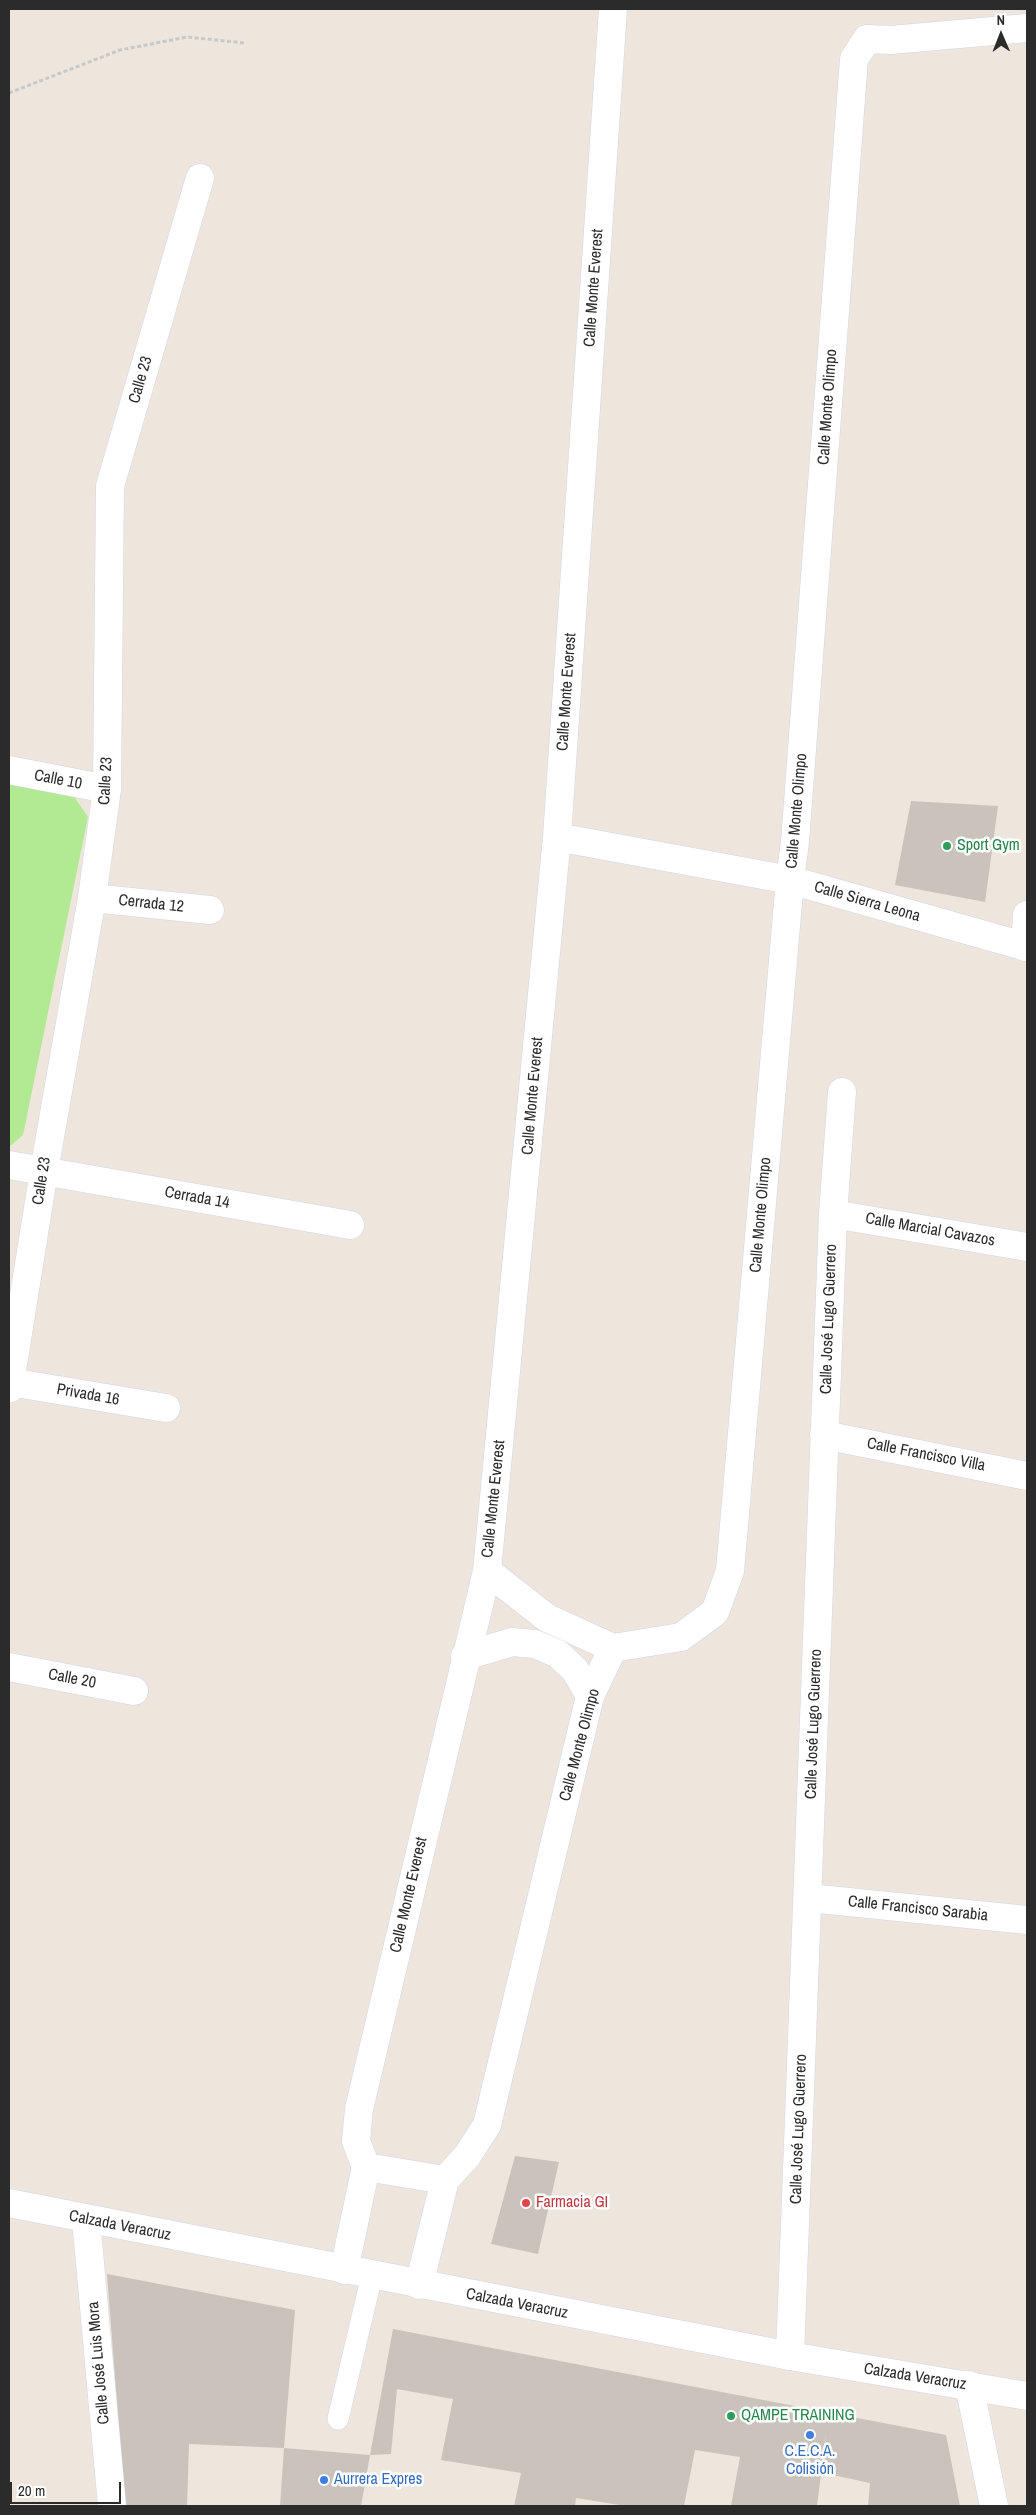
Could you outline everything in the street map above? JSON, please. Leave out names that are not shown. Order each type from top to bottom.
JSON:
[{"type":"street","name":"Calle Monte Everest","points":[[366,2167],[356,2142],[359,2109],[465,1656],[487,1571],[557,837],[613,9]]},
{"type":"street","name":"Calle Monte Olimpo","points":[[419,2285],[446,2180],[466,2156],[487,2125],[590,1696],[613,1648],[681,1637],[715,1612],[730,1571],[790,880],[795,842],[854,59],[867,39],[891,40],[1027,28]]},
{"type":"street","name":"Calle 23","points":[[9,1385],[92,898],[107,789],[110,486],[200,178]]},
{"type":"street","name":"Calle 10","points":[[9,770],[107,789]]},
{"type":"street","name":"Calle Sierra Leona","points":[[557,837],[790,880],[1026,947]]},
{"type":"street","name":"Cerrada 12","points":[[92,898],[210,910]]},
{"type":"street","points":[[1026,947],[1027,915]]},
{"type":"street","name":"Calle José Lugo Guerrero","points":[[790,2356],[809,1898],[833,1214],[842,1092]]},
{"type":"street","name":"Cerrada 14","points":[[9,1165],[350,1225]]},
{"type":"street","name":"Calle Marcial Cavazos","points":[[833,1214],[1027,1247]]},
{"type":"street","name":"Privada 16","points":[[9,1385],[166,1408]]},
{"type":"street","name":"Calle Francisco Villa","points":[[824,1435],[1027,1476]]},
{"type":"street","points":[[487,1571],[547,1618],[613,1648]]},
{"type":"street","points":[[465,1656],[512,1642],[535,1644],[558,1654],[575,1670],[590,1696]]},
{"type":"street","name":"Calle 20","points":[[9,1667],[134,1690]]},
{"type":"street","name":"Calle Francisco Sarabia","points":[[809,1898],[1027,1920]]},
{"type":"street","points":[[344,2270],[366,2167],[446,2180]]},
{"type":"street","name":"Calzada Veracruz","points":[[9,2203],[419,2285],[790,2356],[1027,2396]]},
{"type":"street","name":"Calle José Luis Mora","points":[[86,2219],[112,2506]]},
{"type":"street","points":[[969,2385],[994,2506]]},
{"type":"lane","points":[[338,2419],[372,2275]]},
{"type":"path","points":[[9,93],[120,50],[187,38],[245,43]]},
{"type":"green space","points":[[9,784],[73,795],[88,817],[23,1135],[9,1147]]},
{"type":"building","name":"Sport Gym","points":[[911,801],[998,806],[985,902],[895,885]]},
{"type":"building","name":"Farmacia GI","points":[[515,2156],[559,2162],[538,2254],[491,2244]]},
{"type":"building","points":[[107,2274],[295,2310],[284,2448],[189,2444],[187,2506],[125,2506]]},
{"type":"building","points":[[393,2329],[946,2435],[960,2506],[868,2506],[870,2483],[823,2473],[826,2434],[817,2506],[731,2506],[740,2457],[695,2450],[684,2506],[626,2506],[576,2498],[575,2506],[514,2506],[521,2473],[441,2460],[453,2399],[397,2389],[391,2454],[370,2455]]},
{"type":"building","name":"Aurrera Expres","points":[[284,2448],[370,2455],[361,2506],[280,2506]]},
{"type":"place","name":"Sport Gym","points":[[947,846]]},
{"type":"place","name":"Farmacia GI","points":[[526,2203]]},
{"type":"place","name":"QAMPE TRAINING","points":[[731,2416]]},
{"type":"place","name":"C.E.C.A. Colisión","points":[[810,2435]]},
{"type":"place","name":"Aurrera Expres","points":[[324,2480]]}]
